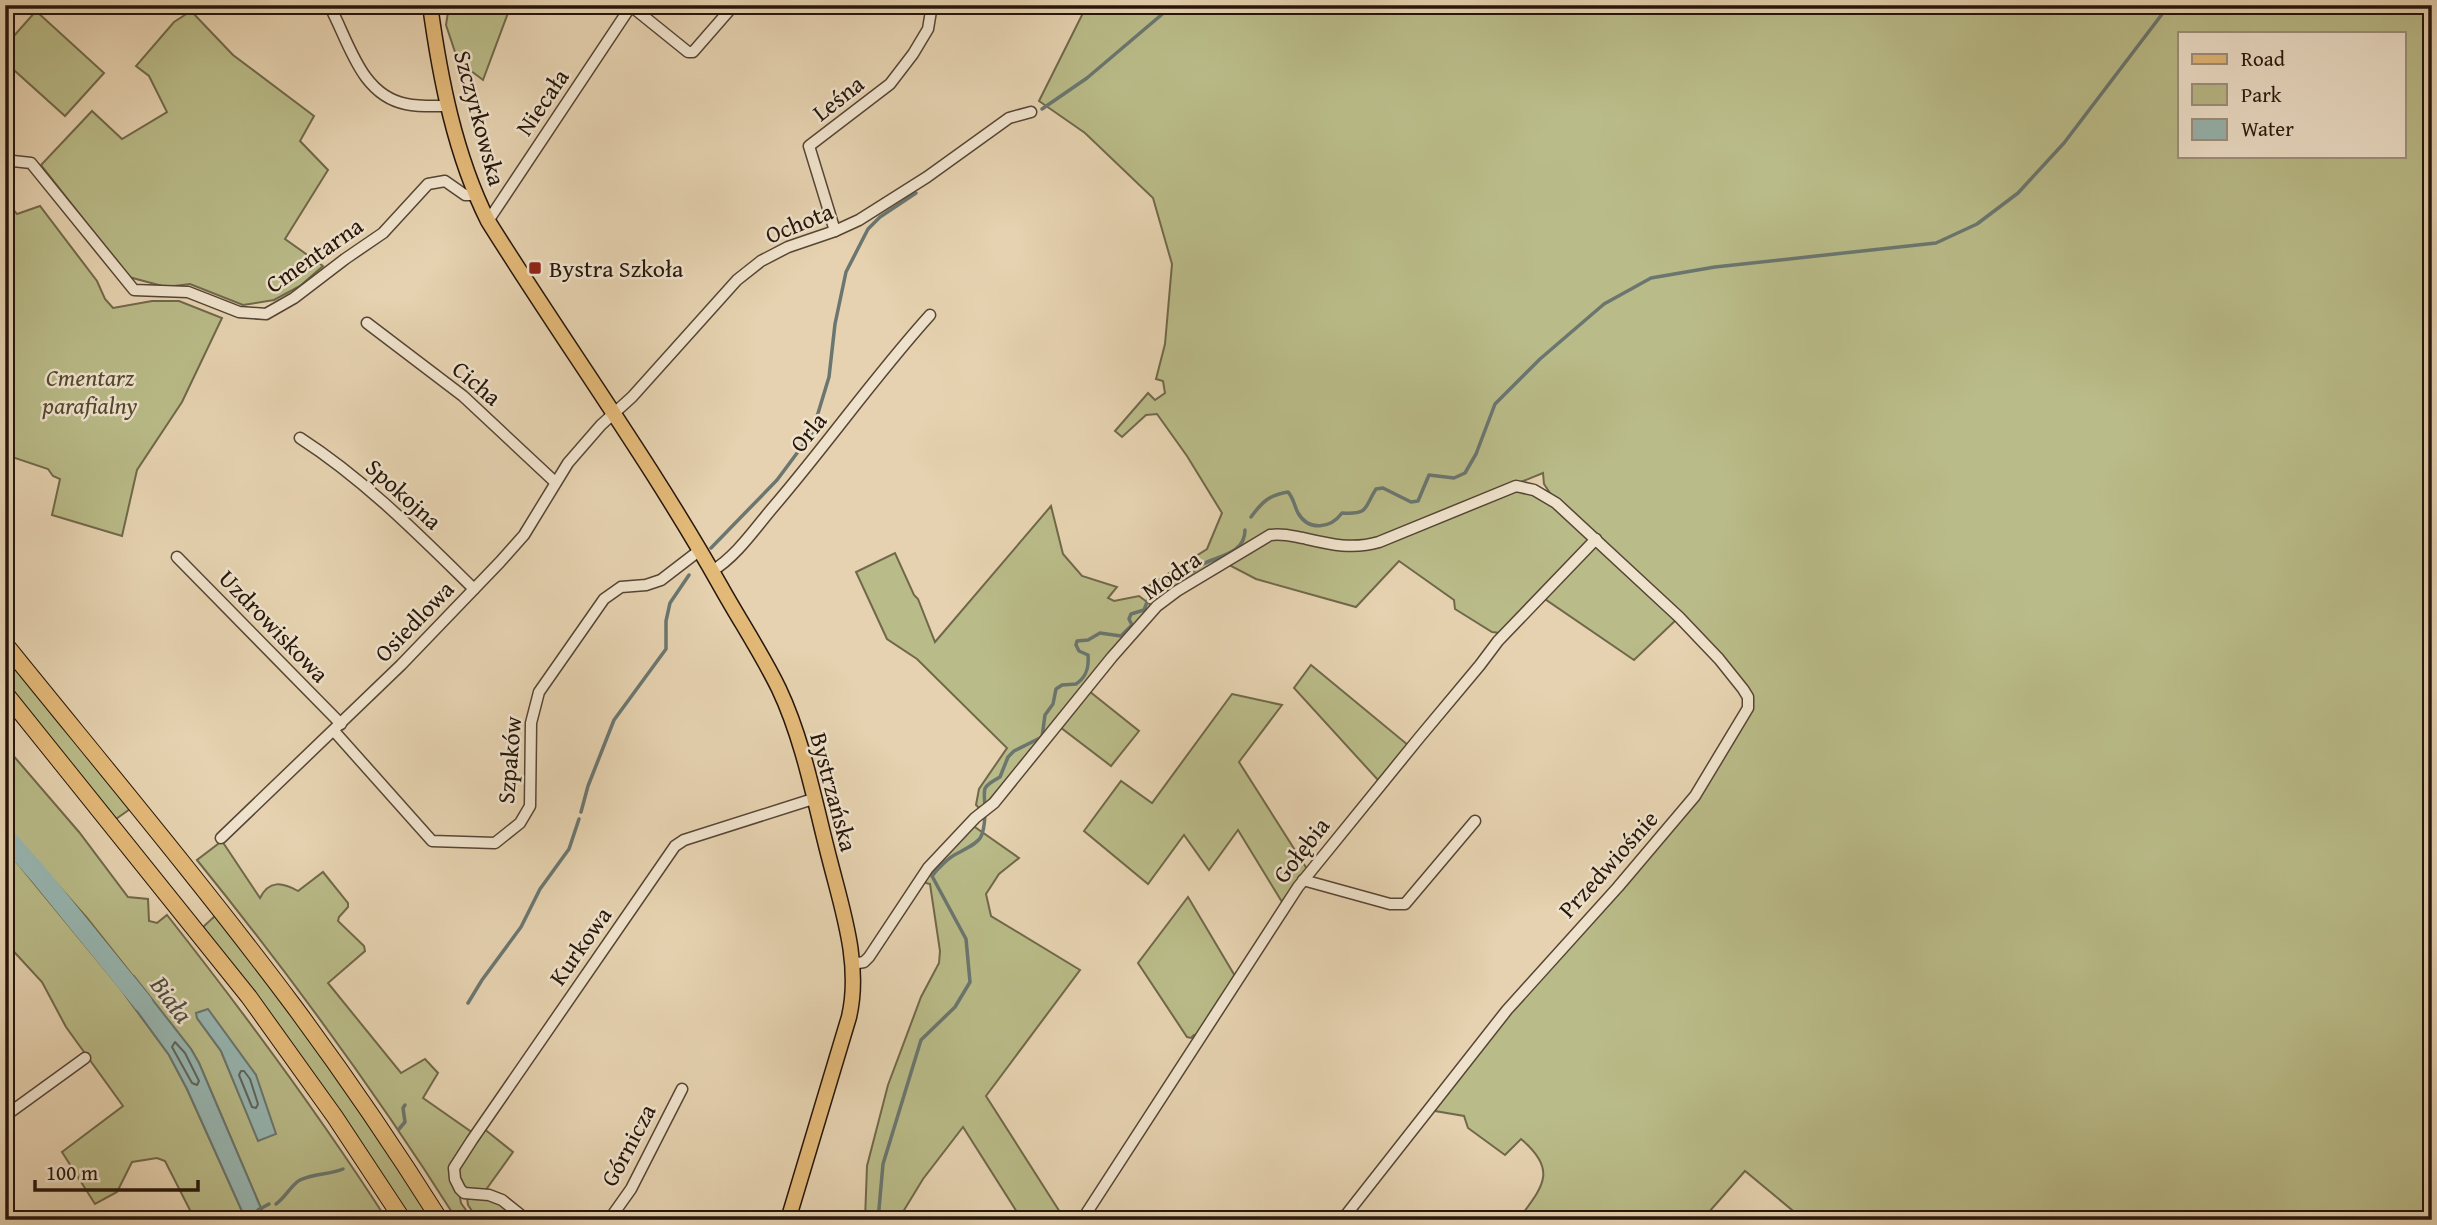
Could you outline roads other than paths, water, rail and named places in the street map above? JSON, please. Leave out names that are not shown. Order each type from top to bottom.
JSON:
[{"type":"highway","points":[[5,644],[277,984],[359,1097],[440,1220]]},
{"type":"highway","points":[[5,694],[249,997],[335,1117],[404,1220]]},
{"type":"main road","name":"Szczyrkowska","points":[[430,5],[449,106],[476,195],[488,221],[615,413]]},
{"type":"main road","name":"Bystrzańska","points":[[615,413],[700,550],[779,688],[792,723],[842,911],[852,964],[849,1017],[789,1220]]},
{"type":"street","points":[[329,5],[362,72],[384,96],[408,104],[449,106]]},
{"type":"street","name":"Niecała","points":[[488,221],[631,6],[688,52],[693,52],[734,5]]},
{"type":"street","name":"Leśna","points":[[835,231],[809,146],[890,84],[928,29],[932,5]]},
{"type":"street","name":"Ochota","points":[[615,413],[722,295],[748,271],[788,247],[859,220],[927,177],[1009,118],[1031,112]]},
{"type":"street","name":"Cmentarna","points":[[5,165],[13,161],[31,163],[134,290],[188,292],[239,312],[266,314],[294,298],[345,258],[383,233],[428,184],[445,181],[465,195],[476,195]]},
{"type":"street","name":"Orla","points":[[712,571],[724,563],[826,445],[893,356],[930,315]]},
{"type":"street","name":"Cicha","points":[[367,323],[463,396],[555,482]]},
{"type":"street","name":"Osiedlowa","points":[[221,838],[337,728],[474,589],[524,535],[555,482],[576,453],[615,413]]},
{"type":"street","name":"Spokojna","points":[[300,438],[392,508],[474,589]]},
{"type":"street","name":"Modra","points":[[852,964],[864,962],[869,957],[928,867],[975,818],[989,808],[1157,606],[1270,535],[1284,534],[1343,547],[1368,546],[1516,486],[1549,497],[1596,539]]},
{"type":"street","name":"Gołębia","points":[[1082,1220],[1284,905],[1498,641],[1596,539]]},
{"type":"street","name":"Przedwiośnie","points":[[1342,1220],[1507,1010],[1695,796],[1748,708],[1748,697],[1704,642],[1596,539]]},
{"type":"street","name":"Szpaków","points":[[397,801],[432,841],[495,843],[502,839],[520,823],[530,806],[530,740],[539,692],[578,634],[604,598],[613,591],[628,584],[646,585],[661,580],[700,550]]},
{"type":"street","name":"Uzdrowiskowa","points":[[177,557],[337,728],[397,801]]},
{"type":"street","name":"Kurkowa","points":[[527,1220],[502,1200],[489,1195],[464,1193],[454,1179],[456,1162],[675,846],[684,840],[813,799]]},
{"type":"street","points":[[1303,880],[1390,904],[1405,904],[1475,821]]},
{"type":"street","points":[[5,1116],[85,1058]]},
{"type":"street","name":"Górnicza","points":[[609,1220],[631,1189],[682,1089]]},
{"type":"water","points":[[134,976],[199,1063],[266,1220],[246,1220],[169,1055],[120,988]]},
{"type":"water","points":[[208,1009],[256,1075],[276,1134],[258,1141],[221,1051],[197,1018],[196,1013]]},
{"type":"waterway","points":[[1042,109],[1087,78],[1173,5]]},
{"type":"waterway","points":[[1251,517],[1266,500],[1288,492],[1303,519],[1314,525],[1326,525],[1342,513],[1362,511],[1376,489],[1383,488],[1411,502],[1418,501],[1429,475],[1454,478],[1465,473],[1476,454],[1495,404],[1540,359],[1604,304],[1651,278],[1715,267],[1936,243],[1977,224],[2018,193],[2064,143],[2169,5]]},
{"type":"waterway","points":[[711,548],[777,480],[812,433],[829,377],[835,324],[846,272],[868,229],[880,217],[916,193]]},
{"type":"waterway","points":[[985,806],[985,788],[1000,777],[1008,757],[1014,751],[1042,737],[1045,715],[1053,704],[1056,689],[1062,685],[1076,684],[1085,675],[1088,655],[1079,651],[1077,641],[1088,640],[1100,633],[1121,636],[1132,625],[1129,619],[1131,614],[1144,610],[1160,584],[1183,578],[1201,565],[1229,554],[1240,545],[1245,530]]},
{"type":"waterway","points":[[581,812],[588,786],[614,720],[666,649],[666,621],[670,603],[689,575]]},
{"type":"waterway","points":[[878,1220],[883,1164],[921,1040],[955,1007],[970,982],[966,939],[932,876],[951,857],[979,839],[985,814]]},
{"type":"waterway","points":[[468,1003],[521,927],[540,889],[569,849],[579,819]]},
{"type":"waterway","name":"Biała","points":[[5,836],[143,1003]]},
{"type":"waterway","points":[[399,1129],[405,1122],[405,1105]]},
{"type":"waterway","points":[[276,1204],[300,1180],[343,1169]]},
{"type":"waterway","points":[[258,1210],[269,1204]]},
{"type":"place","name":"Bystra Szkoła","points":[[535,268]]},
{"type":"park label","name":"Cmentarz parafialny","points":[[90,391]]}]
